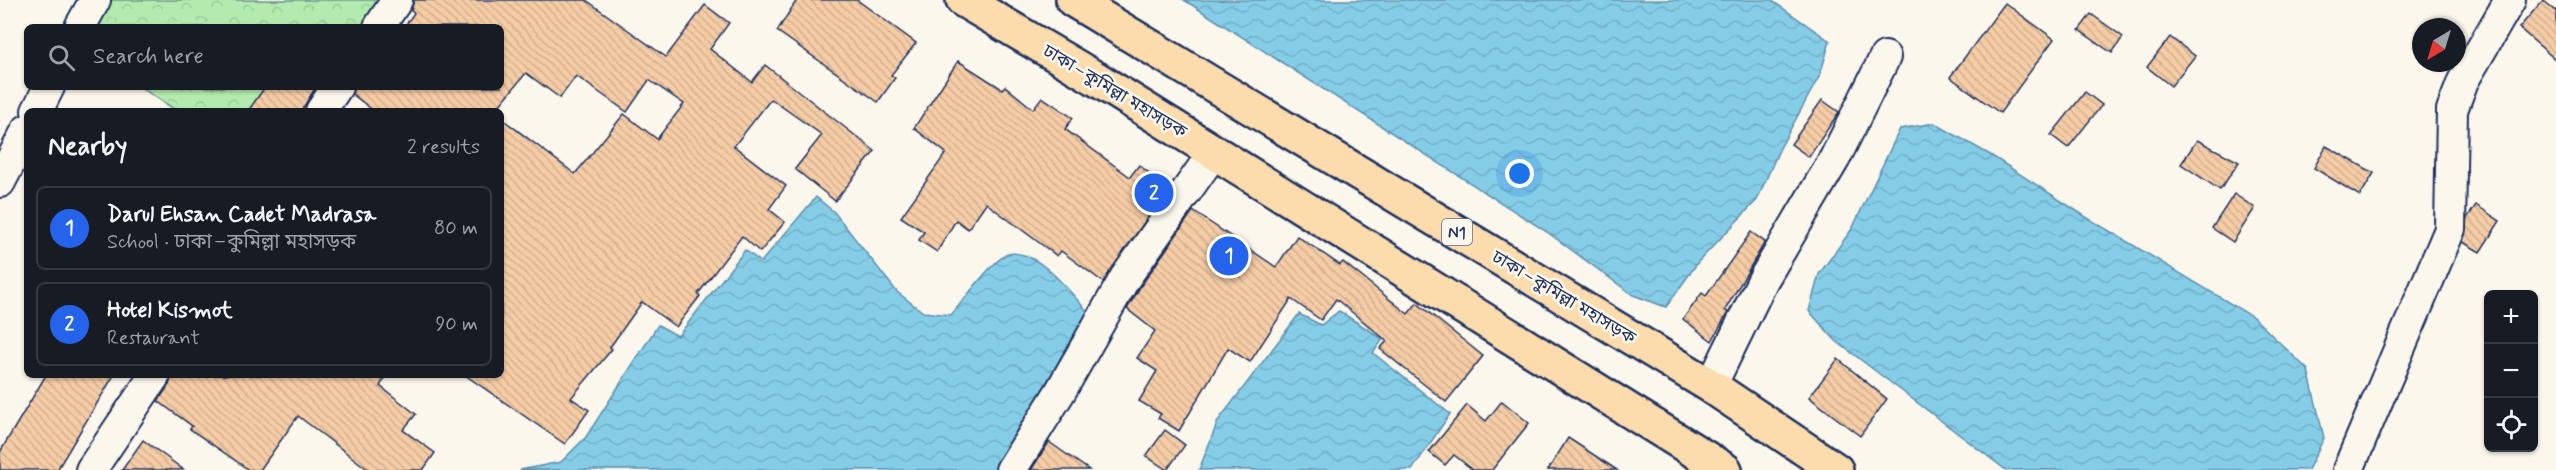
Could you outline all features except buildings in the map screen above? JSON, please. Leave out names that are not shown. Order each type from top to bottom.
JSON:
[{"type":"highway","name":"ঢাকা–কুমিল্লা মহাসড়ক","points":[[963,0],[1095,78],[1725,470]]},
{"type":"highway","name":"ঢাকা–কুমিল্লা মহাসড়ক","points":[[1073,0],[1711,386],[1836,470]]},
{"type":"street","points":[[82,24],[94,0]]},
{"type":"street","points":[[381,24],[397,0]]},
{"type":"street","points":[[2348,470],[2450,229],[2452,110],[2463,81],[2510,0]]},
{"type":"street","points":[[1711,386],[1763,280],[1835,158],[1885,57]]},
{"type":"street","points":[[38,108],[48,90]]},
{"type":"street","points":[[323,108],[335,90]]},
{"type":"street","points":[[0,182],[24,136]]},
{"type":"street","points":[[1011,470],[1060,392],[1125,278],[1214,152]]},
{"type":"street","points":[[91,470],[152,378]]},
{"type":"green space","points":[[110,0],[389,0],[373,24],[95,24]]},
{"type":"green space","points":[[145,90],[331,90],[320,108],[172,108]]},
{"type":"water","points":[[1184,0],[1771,0],[1830,41],[1820,75],[1779,150],[1757,200],[1698,262],[1666,307],[1633,295],[1547,232]]},
{"type":"water","points":[[1934,123],[1992,156],[2086,217],[2253,317],[2308,370],[2324,438],[2308,470],[2006,470],[1836,341],[1809,311],[1819,274],[1852,229],[1900,129]]},
{"type":"water","points":[[816,197],[834,212],[897,292],[923,312],[951,315],[1002,257],[1008,254],[1019,254],[1031,258],[1054,275],[1091,316],[996,470],[520,470],[561,462],[586,437],[658,325],[678,336],[745,250],[761,262]]},
{"type":"water","points":[[1339,311],[1383,339],[1373,353],[1450,414],[1412,470],[1199,470],[1218,421],[1299,314],[1321,325]]},
{"type":"place","name":"Hotel Kismot","points":[[1154,193]]},
{"type":"place","name":"Darul Ehsan Cadet Madrasa","points":[[1229,256]]}]
